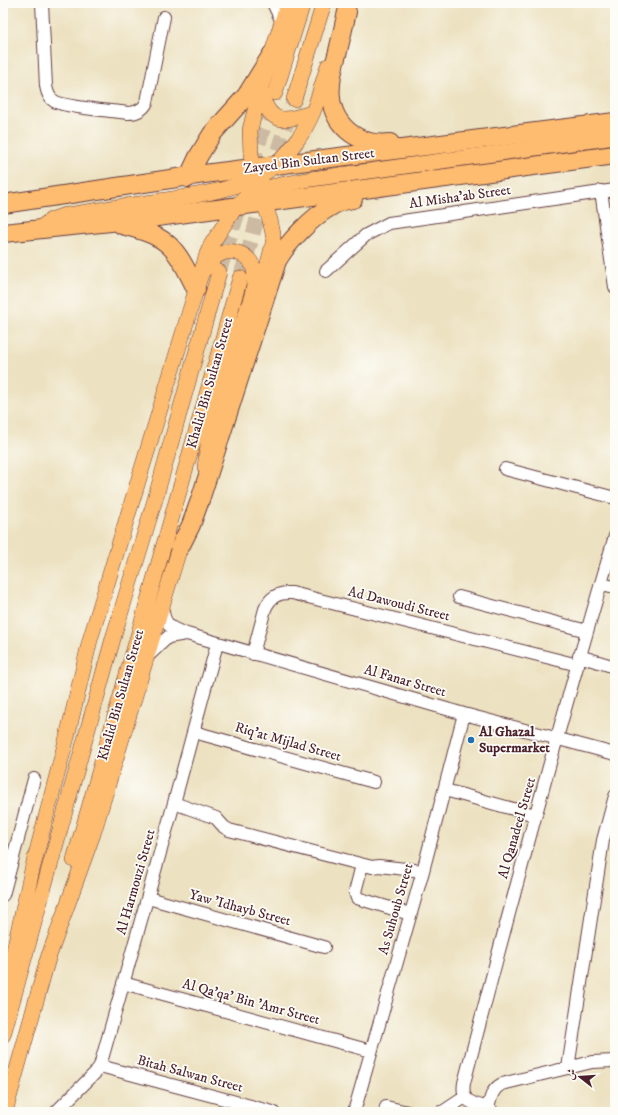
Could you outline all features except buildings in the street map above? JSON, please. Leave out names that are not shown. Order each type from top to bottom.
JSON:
[{"type":"highway","points":[[348,8],[333,67],[330,98],[339,121],[348,131],[359,139],[370,143],[383,144],[499,128],[524,128],[546,131]]},
{"type":"highway","points":[[188,178],[198,157],[212,134],[246,96],[272,54]]},
{"type":"highway","name":"Zayed Bin Sultan Street","points":[[3,233],[150,218],[237,205],[275,166],[615,122]]},
{"type":"highway","name":"Zayed Bin Sultan Street","points":[[3,204],[188,178],[258,184],[541,165],[615,155]]},
{"type":"highway","points":[[180,547],[192,525],[277,261],[291,241],[309,223],[332,206],[351,199],[502,178],[541,165]]},
{"type":"highway","points":[[110,222],[158,236],[169,244],[199,281]]},
{"type":"main road","points":[[288,3],[272,54],[268,92],[264,105],[273,116],[282,119],[294,118],[312,113]]},
{"type":"main road","points":[[46,964],[93,834],[224,400],[271,256],[273,234],[258,184],[250,144],[250,130],[268,92],[303,3]]},
{"type":"main road","points":[[294,99],[324,3]]},
{"type":"main road","points":[[275,166],[296,140],[312,113],[348,8]]},
{"type":"main road","points":[[37,230],[51,220],[62,216],[258,184],[311,179],[615,137]]},
{"type":"main road","points":[[3,999],[32,870],[67,737],[90,640],[207,254],[211,245],[237,205]]},
{"type":"main road","points":[[199,281],[216,256],[229,251],[242,254],[247,257],[251,262],[255,275],[252,295],[213,420],[206,451],[205,467]]},
{"type":"main road","name":"Khalid Bin Sultan Street","points":[[3,1035],[114,635],[154,503],[219,272]]},
{"type":"main road","name":"Khalid Bin Sultan Street","points":[[5,1112],[85,822],[240,278]]},
{"type":"main road","points":[[32,934],[42,883],[67,782],[90,672],[104,593]]},
{"type":"street","points":[[42,3],[46,86],[50,97],[60,104],[120,112],[137,112],[145,106],[147,102],[164,17]]},
{"type":"street","points":[[273,3],[282,22]]},
{"type":"street","name":"Al Misha'ab Street","points":[[326,271],[366,235],[389,223],[615,190]]},
{"type":"street","points":[[601,191],[615,287]]},
{"type":"street","points":[[505,469],[615,498]]},
{"type":"street","name":"Al Qanadeel Street","points":[[465,1096],[463,1090],[464,1083],[535,815],[615,536]]},
{"type":"street","points":[[601,584],[615,588]]},
{"type":"street","name":"Ad Dawoudi Street","points":[[253,654],[268,602],[278,594],[292,592],[350,607],[615,667]]},
{"type":"street","points":[[459,597],[587,630]]},
{"type":"street","name":"Al Fanar Street","points":[[162,606],[163,618],[168,625],[176,630],[216,644],[464,714],[615,754]]},
{"type":"street","name":"Al Fanar Street","points":[[147,657],[168,637],[187,634]]},
{"type":"street","name":"Al Harmouzi Street","points":[[56,1112],[95,1073],[100,1066],[194,732],[216,644]]},
{"type":"street","name":"As Suhoub Street","points":[[354,1112],[370,1051],[423,871],[464,714]]},
{"type":"street","name":"Riq'at Mijlad Street","points":[[194,732],[374,782]]},
{"type":"street","points":[[3,895],[34,779]]},
{"type":"street","points":[[445,790],[535,815]]},
{"type":"street","points":[[568,1068],[603,840],[615,796]]},
{"type":"street","points":[[174,803],[216,818],[224,828],[229,830],[362,865],[423,871]]},
{"type":"street","points":[[362,865],[356,892],[357,898],[410,914]]},
{"type":"street","name":"Yaw 'Idhayb Street","points":[[148,898],[324,947]]},
{"type":"street","name":"Al Qa'qa' Bin 'Amr Street","points":[[123,983],[370,1051]]},
{"type":"street","points":[[440,1112],[444,1111],[465,1096],[469,1102],[490,1110],[493,1091],[502,1084],[592,1062],[615,1061]]},
{"type":"street","name":"Bitah Salwan Street","points":[[100,1066],[273,1112]]},
{"type":"street","points":[[385,1112],[386,1107],[408,1112]]},
{"type":"tunnel","points":[[252,165],[275,93]]},
{"type":"tunnel","points":[[271,172],[294,99]]},
{"type":"tunnel","points":[[240,278],[264,193]]},
{"type":"tunnel","points":[[219,272],[241,203]]},
{"type":"place","name":"Al Ghazal Supermarket","points":[[471,740]]}]
